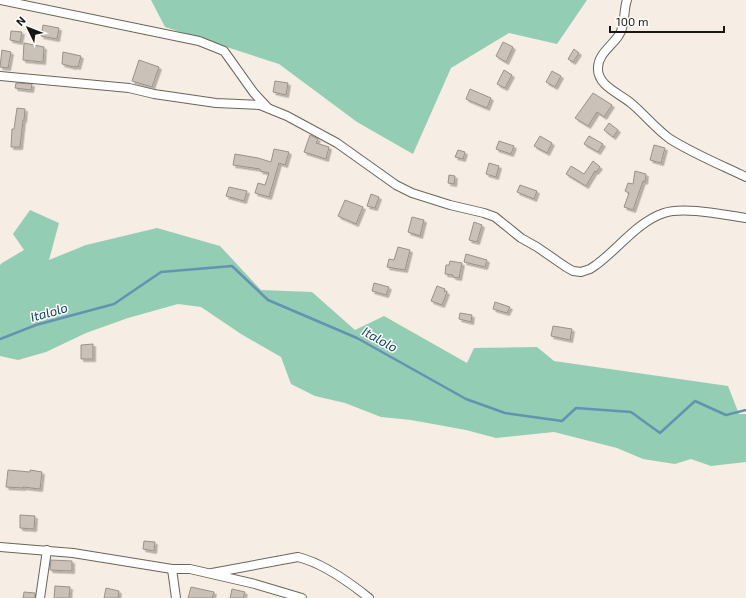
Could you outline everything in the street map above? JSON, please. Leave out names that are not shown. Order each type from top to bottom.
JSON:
[{"type":"street","points":[[0,0],[22,2],[199,41],[224,52],[267,108]]},
{"type":"street","points":[[627,0],[620,35],[602,56],[597,67],[601,80],[631,103],[669,138],[698,155],[746,177]]},
{"type":"street","points":[[0,76],[129,88],[154,94],[216,103],[255,104],[267,108],[287,116],[337,143],[405,190],[450,205],[495,217],[521,238],[573,271],[581,272],[590,269],[638,228],[664,212],[675,210],[689,211],[746,218]]},
{"type":"street","points":[[0,547],[47,550],[104,557],[172,569],[190,569],[255,584],[302,598]]},
{"type":"street","points":[[40,598],[47,550]]},
{"type":"street","points":[[209,573],[298,557],[307,559],[352,584],[369,598]]},
{"type":"street","points":[[172,569],[176,598]]},
{"type":"green space","points":[[151,0],[587,0],[557,44],[509,33],[451,68],[413,154],[357,122],[279,64],[165,27]]},
{"type":"green space","points":[[30,210],[59,223],[49,260],[86,245],[157,228],[220,246],[261,290],[312,292],[355,330],[384,316],[467,363],[474,348],[537,347],[554,361],[728,386],[739,414],[746,414],[746,462],[711,466],[691,459],[675,464],[643,459],[617,448],[554,432],[496,438],[466,430],[411,420],[381,417],[345,403],[315,396],[291,384],[281,357],[241,334],[201,307],[178,304],[128,318],[86,333],[46,352],[18,360],[0,356],[0,265],[24,250],[13,234]]},
{"type":"building","points":[[43,25],[59,28],[57,39],[41,36]]},
{"type":"building","points":[[11,31],[22,32],[20,42],[10,40]]},
{"type":"building","points":[[503,42],[513,47],[506,62],[496,56]]},
{"type":"building","points":[[24,43],[44,47],[43,62],[23,60]]},
{"type":"building","points":[[574,49],[579,53],[573,62],[568,59]]},
{"type":"building","points":[[2,50],[11,52],[8,68],[0,67]]},
{"type":"building","points":[[63,52],[81,56],[78,67],[62,64]]},
{"type":"building","points":[[139,60],[159,67],[152,87],[132,81]]},
{"type":"building","points":[[504,70],[512,75],[505,88],[497,84]]},
{"type":"building","points":[[552,71],[561,76],[555,87],[546,82]]},
{"type":"building","points":[[275,81],[288,83],[286,95],[273,92]]},
{"type":"building","points":[[16,83],[32,84],[31,90],[15,88]]},
{"type":"building","points":[[470,89],[491,98],[487,108],[466,99]]},
{"type":"building","points":[[593,93],[612,105],[604,117],[597,112],[588,126],[575,118]]},
{"type":"building","points":[[17,108],[25,109],[20,147],[11,147],[12,129],[14,129]]},
{"type":"building","points":[[609,123],[618,130],[613,137],[604,130]]},
{"type":"building","points":[[310,135],[318,139],[316,143],[329,147],[326,159],[304,152]]},
{"type":"building","points":[[540,136],[552,143],[547,153],[534,146]]},
{"type":"building","points":[[589,136],[603,144],[598,152],[584,144]]},
{"type":"building","points":[[499,141],[514,146],[511,154],[496,149]]},
{"type":"building","points":[[654,145],[665,148],[661,163],[650,160]]},
{"type":"building","points":[[274,149],[289,152],[285,165],[279,163],[269,197],[255,193],[258,183],[265,185],[269,173],[260,171],[260,169],[233,165],[235,154],[271,162]]},
{"type":"building","points":[[458,150],[465,152],[463,159],[455,157]]},
{"type":"building","points":[[593,161],[600,167],[596,172],[595,171],[586,186],[566,174],[571,166],[584,174]]},
{"type":"building","points":[[489,163],[499,166],[496,177],[486,174]]},
{"type":"building","points":[[635,171],[646,174],[645,182],[643,181],[633,210],[624,207],[629,193],[625,191],[628,183],[633,184]]},
{"type":"building","points":[[449,175],[455,176],[454,184],[448,183]]},
{"type":"building","points":[[520,185],[537,191],[534,199],[517,192]]},
{"type":"building","points":[[229,187],[247,191],[244,201],[226,196]]},
{"type":"building","points":[[371,194],[379,197],[375,208],[367,206]]},
{"type":"building","points":[[345,200],[363,207],[356,224],[338,216]]},
{"type":"building","points":[[412,217],[424,220],[420,236],[408,232]]},
{"type":"building","points":[[474,222],[482,225],[477,242],[469,240]]},
{"type":"building","points":[[398,247],[410,250],[405,270],[387,267],[389,259],[394,260]]},
{"type":"building","points":[[466,254],[487,260],[485,267],[464,262]]},
{"type":"building","points":[[450,261],[462,263],[459,278],[453,277],[453,275],[445,274],[446,265],[449,265]]},
{"type":"building","points":[[374,283],[389,287],[386,295],[372,291]]},
{"type":"building","points":[[437,286],[445,289],[444,291],[447,292],[442,305],[431,301]]},
{"type":"building","points":[[495,302],[510,307],[507,313],[493,309]]},
{"type":"building","points":[[460,313],[472,315],[471,322],[459,319]]},
{"type":"building","points":[[553,326],[572,329],[570,340],[551,336]]},
{"type":"building","points":[[93,344],[93,359],[81,359],[81,345]]},
{"type":"building","points":[[8,470],[30,472],[30,470],[42,472],[40,489],[6,487]]},
{"type":"building","points":[[20,515],[35,516],[34,529],[20,528]]},
{"type":"building","points":[[144,541],[155,542],[154,551],[143,549]]},
{"type":"building","points":[[51,560],[72,561],[72,571],[50,570]]},
{"type":"building","points":[[55,586],[70,587],[69,598],[54,598]]},
{"type":"building","points":[[191,587],[214,592],[212,598],[188,598]]},
{"type":"building","points":[[106,588],[119,591],[118,598],[104,598]]},
{"type":"building","points":[[232,589],[245,592],[243,598],[230,598]]},
{"type":"building","points":[[24,592],[35,593],[35,598],[23,598]]},
{"type":"waterway","name":"Italolo","points":[[0,339],[36,325],[114,304],[161,272],[232,266],[268,300],[357,338],[466,399],[505,413],[562,421],[576,408],[631,412],[660,433],[695,401],[726,415],[746,410]]}]
